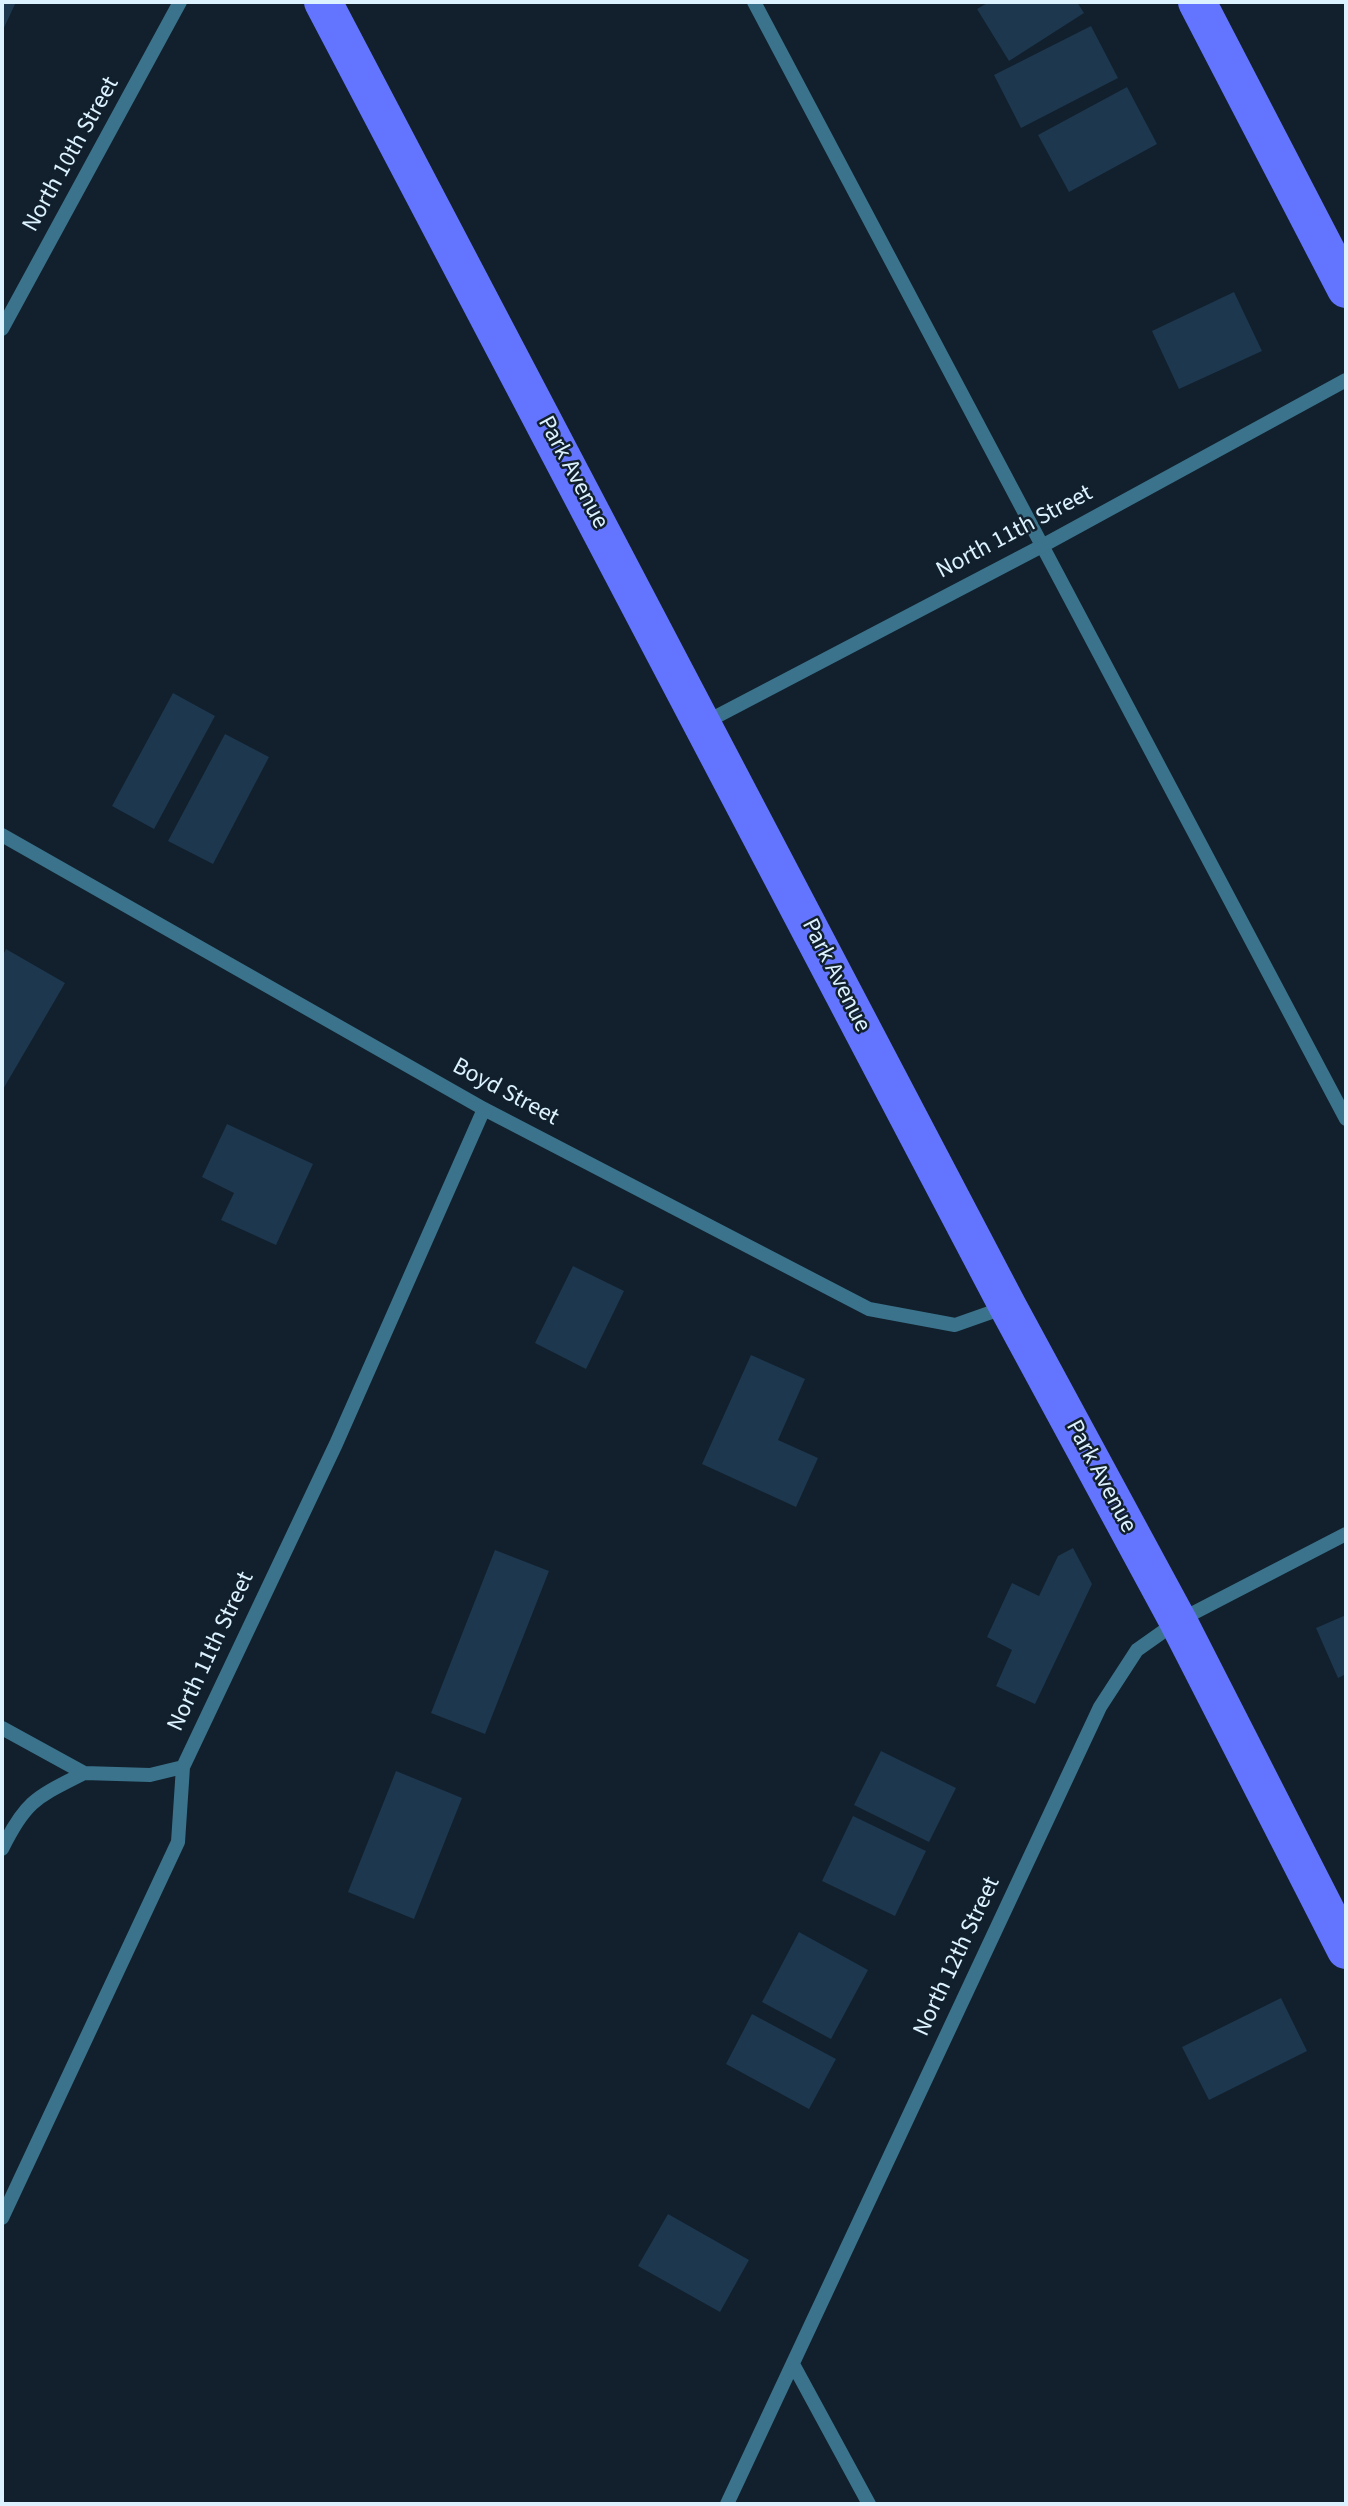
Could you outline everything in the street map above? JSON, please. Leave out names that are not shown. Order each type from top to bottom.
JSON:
[{"type":"main road","name":"Park Avenue","points":[[323,2],[704,723],[1007,1307],[1178,1621],[1346,1950]]},
{"type":"main road","points":[[1197,2],[1346,289]]},
{"type":"street","name":"North 10th Street","points":[[2,329],[180,2]]},
{"type":"street","points":[[754,2],[1346,1119]]},
{"type":"street","name":"North 11th Street","points":[[704,723],[1042,546],[1346,380]]},
{"type":"street","name":"Boyd Street","points":[[2,835],[484,1109],[869,1309],[955,1325],[1007,1307]]},
{"type":"street","name":"North 11th Street","points":[[2,2218],[178,1842],[183,1767],[336,1444],[484,1109]]},
{"type":"street","name":"North 12th Street","points":[[727,2504],[1100,1707],[1137,1650],[1178,1621],[1346,1534]]},
{"type":"street","points":[[2,1728],[84,1773],[150,1775],[183,1767]]},
{"type":"street","points":[[2,1849],[12,1828],[33,1799],[84,1773]]},
{"type":"street","points":[[793,2364],[869,2504]]},
{"type":"building","points":[[2,2],[16,2],[2,32]]},
{"type":"building","points":[[989,2],[1077,2],[1084,13],[1009,61],[977,9]]},
{"type":"building","points":[[1091,26],[1118,78],[1021,128],[994,75]]},
{"type":"building","points":[[1127,87],[1157,144],[1069,192],[1038,135]]},
{"type":"building","points":[[1234,292],[1262,351],[1179,389],[1152,331]]},
{"type":"building","points":[[173,693],[215,716],[154,829],[112,806]]},
{"type":"building","points":[[225,734],[269,757],[213,864],[168,841]]},
{"type":"building","points":[[6,949],[65,983],[2,1091],[2,957]]},
{"type":"building","points":[[227,1124],[313,1164],[276,1245],[221,1220],[234,1193],[202,1177]]},
{"type":"building","points":[[573,1266],[624,1291],[586,1369],[535,1343]]},
{"type":"building","points":[[751,1355],[805,1379],[778,1440],[818,1458],[796,1507],[702,1464]]},
{"type":"building","points":[[1073,1548],[1092,1584],[1035,1704],[996,1686],[1012,1650],[987,1637],[1012,1583],[1039,1596],[1058,1556]]},
{"type":"building","points":[[495,1550],[549,1571],[485,1734],[431,1713]]},
{"type":"building","points":[[1346,1615],[1346,1674],[1338,1678],[1316,1628]]},
{"type":"building","points":[[881,1751],[956,1788],[929,1842],[854,1805]]},
{"type":"building","points":[[396,1771],[462,1798],[414,1919],[348,1892]]},
{"type":"building","points":[[853,1816],[926,1851],[895,1916],[822,1881]]},
{"type":"building","points":[[799,1932],[868,1970],[831,2039],[762,2002]]},
{"type":"building","points":[[1281,1998],[1307,2051],[1209,2100],[1182,2047]]},
{"type":"building","points":[[752,2014],[836,2059],[809,2109],[726,2064]]},
{"type":"building","points":[[668,2214],[749,2260],[720,2312],[638,2266]]}]
